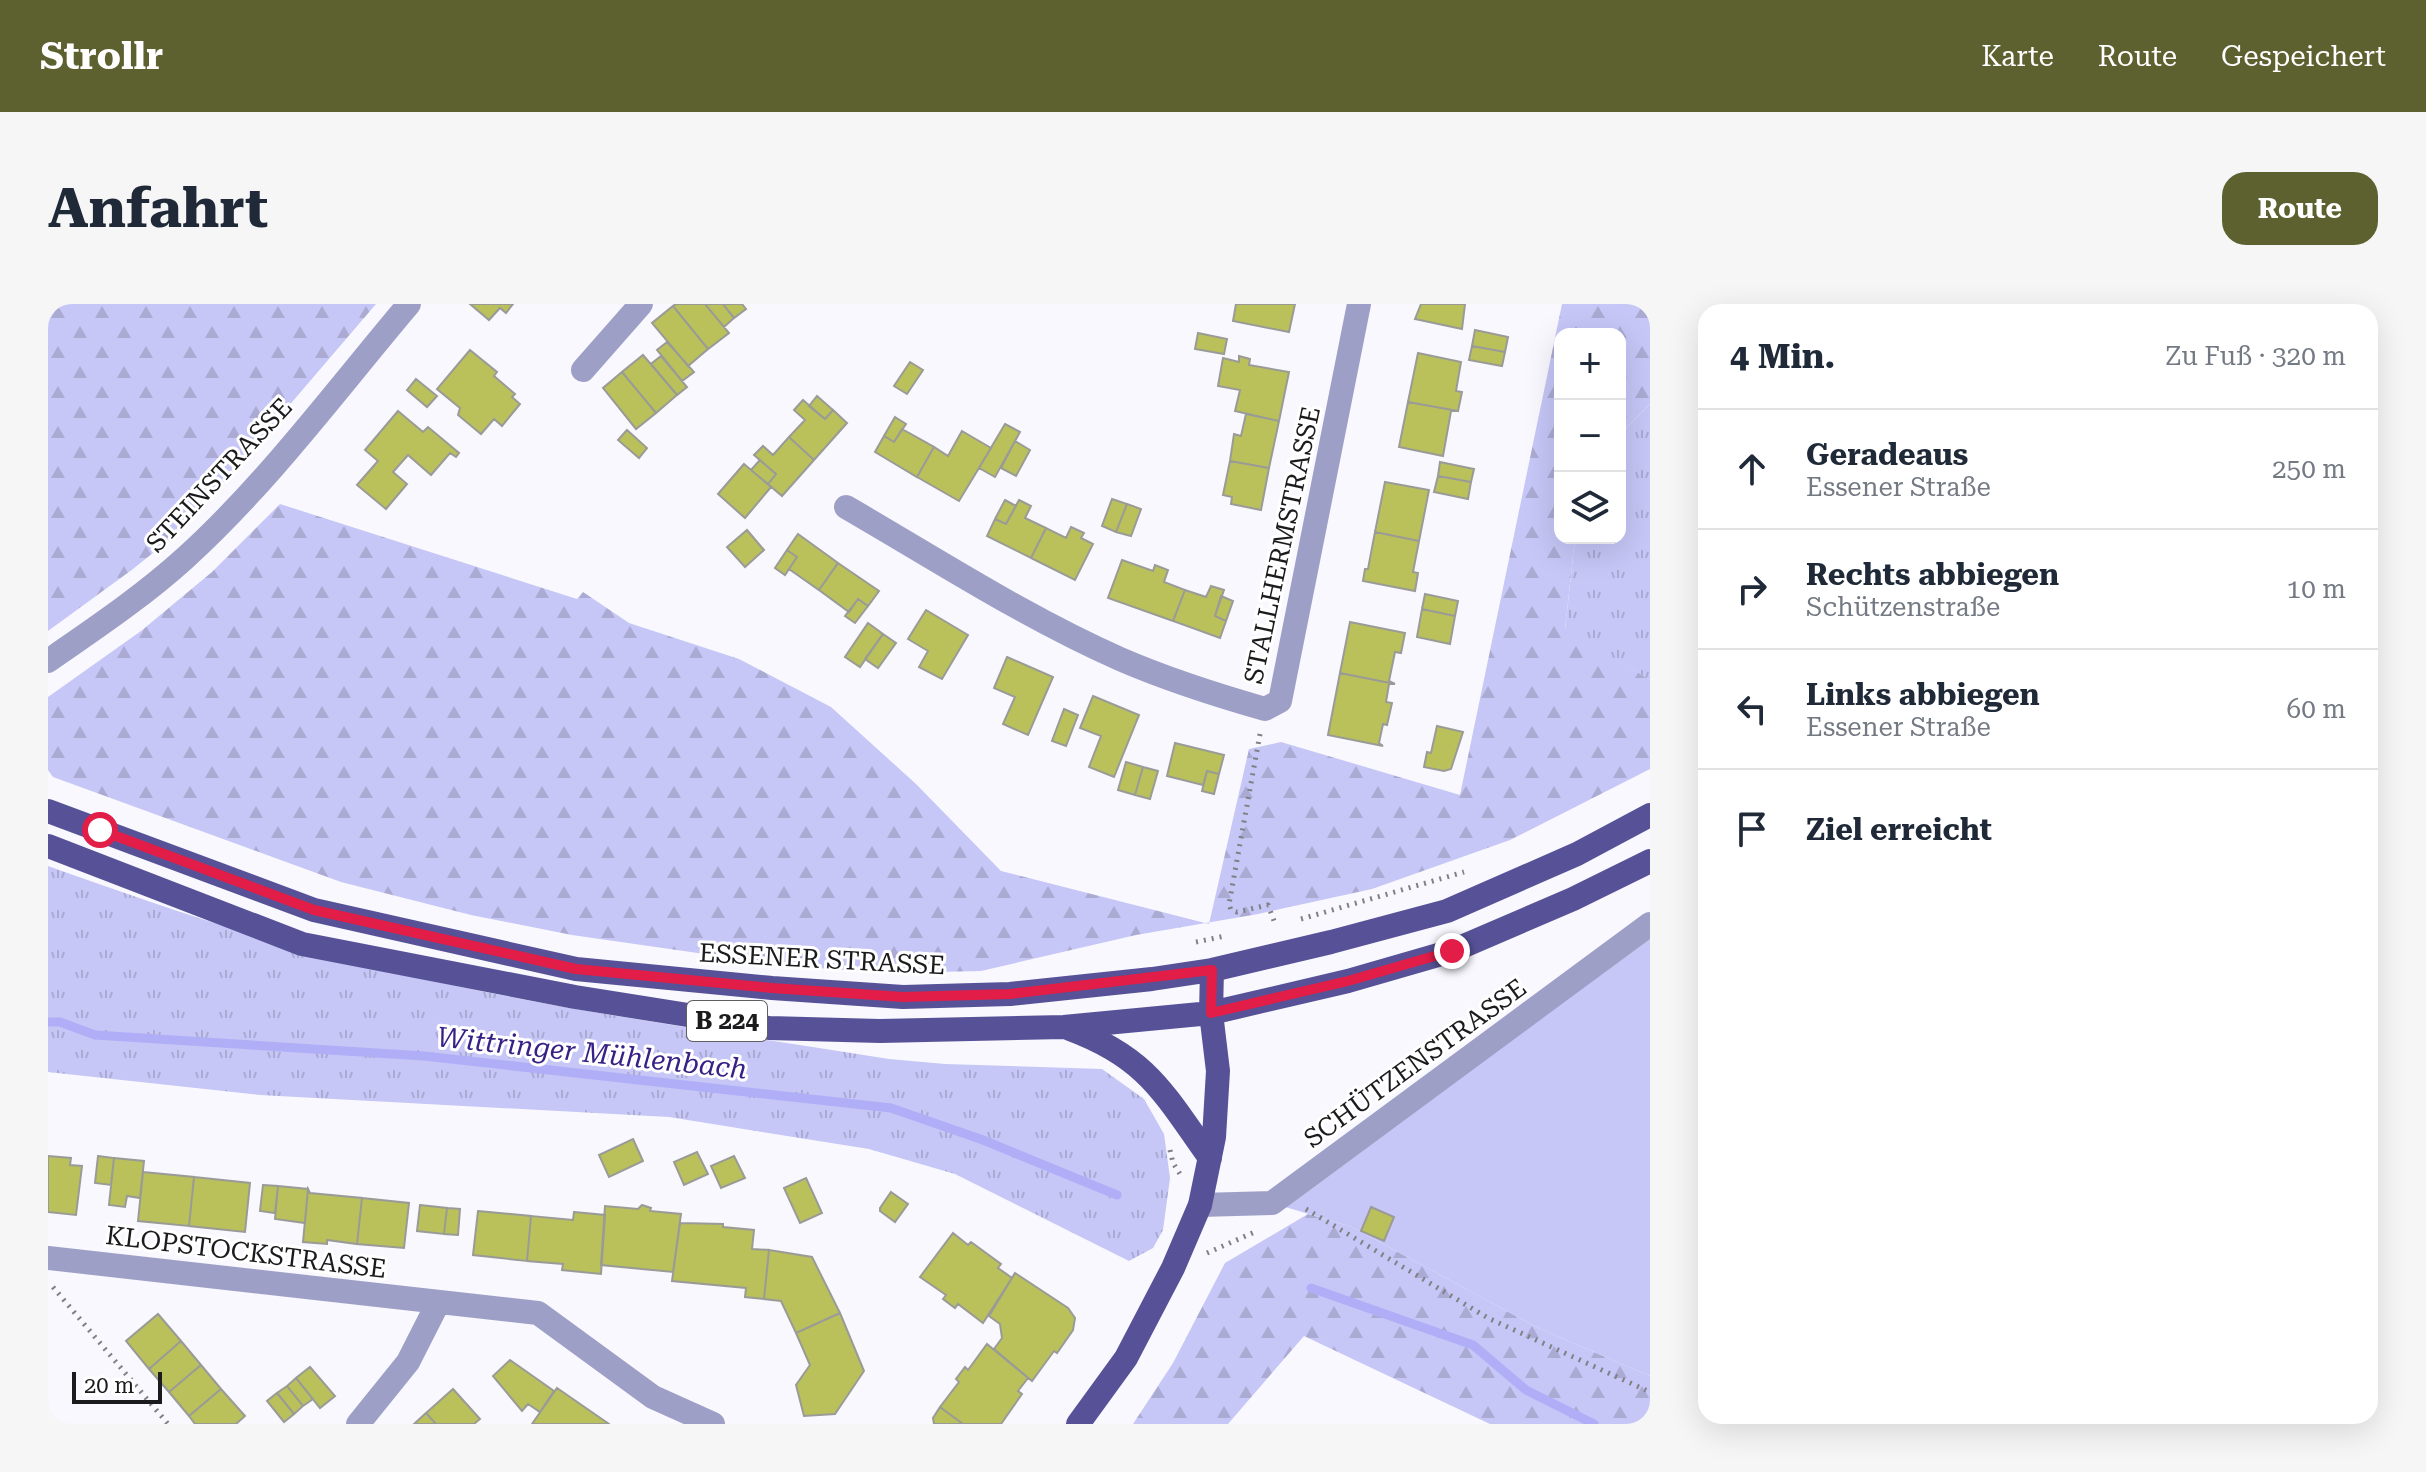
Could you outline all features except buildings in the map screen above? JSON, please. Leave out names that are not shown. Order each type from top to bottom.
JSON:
[{"type":"main road","points":[[48,798],[58,815]]},
{"type":"main road","name":"ESSENER STRASSE","points":[[58,815],[314,910],[576,969],[903,997],[1010,994],[1212,970],[1447,911],[1577,854],[1650,815]]},
{"type":"main road","name":"B 224","points":[[48,846],[302,944],[575,997],[769,1028],[880,1031],[1064,1027],[1211,1013],[1348,981],[1452,951],[1573,899],[1650,861]]},
{"type":"main road","points":[[1078,1424],[1126,1358],[1173,1268],[1200,1205],[1210,1158],[1218,1071],[1211,1013],[1212,970]]},
{"type":"main road","points":[[1064,1027],[1104,1042],[1138,1065],[1155,1082],[1210,1158]]},
{"type":"street","name":"STEINSTRASSE","points":[[48,661],[113,616],[184,559],[255,486],[409,304]]},
{"type":"street","points":[[583,370],[641,304]]},
{"type":"street","name":"STALLHERMSTRASSE","points":[[846,507],[1023,610],[1120,659],[1265,709],[1280,701],[1359,304]]},
{"type":"street","name":"SCHÜTZENSTRASSE","points":[[1200,1205],[1272,1203],[1650,924]]},
{"type":"street","name":"KLOPSTOCKSTRASSE","points":[[48,1258],[538,1313],[653,1397],[713,1424]]},
{"type":"street","points":[[358,1424],[408,1362],[438,1303]]},
{"type":"path","points":[[1265,709],[1229,904],[1231,910],[1237,912],[1268,905],[1276,926]]},
{"type":"path","points":[[1294,1214],[1308,1208],[1488,1318],[1650,1392]]},
{"type":"path","points":[[1173,1268],[1267,1226]]},
{"type":"path","points":[[48,1280],[168,1424]]},
{"type":"green space","points":[[48,304],[376,304],[185,527],[48,631]]},
{"type":"green space","points":[[1562,304],[1650,304],[1650,404],[1626,428],[1626,328],[1557,328]]},
{"type":"green space","points":[[1554,343],[1554,544],[1574,544],[1565,629],[1650,680],[1650,769],[1510,840],[1372,889],[1209,922],[1249,749],[1281,742],[1460,795]]},
{"type":"green space","points":[[1650,404],[1650,680],[1565,630],[1574,544],[1626,544],[1626,428]]},
{"type":"green space","points":[[280,504],[577,599],[583,592],[629,623],[739,659],[831,707],[916,784],[1001,871],[1205,923],[1136,935],[981,971],[888,973],[788,966],[572,935],[471,915],[341,882],[53,777],[48,770],[48,697],[141,631],[212,572]]},
{"type":"green space","points":[[48,866],[298,948],[509,997],[889,1059],[1102,1069],[1144,1099],[1164,1134],[1170,1178],[1163,1230],[1153,1248],[1129,1261],[955,1174],[869,1149],[669,1117],[260,1095],[48,1072]]},
{"type":"green space","points":[[1650,924],[1650,1376],[1538,1328],[1352,1227],[1272,1203]]},
{"type":"green space","points":[[1308,1214],[1352,1227],[1538,1328],[1650,1376],[1650,1424],[1490,1424],[1304,1336],[1228,1424],[1133,1424],[1173,1363],[1225,1263]]},
{"type":"waterway","name":"Wittringer Mühlenbach","points":[[48,1022],[60,1022],[95,1035],[424,1056],[891,1108],[983,1140],[1117,1195]]},
{"type":"waterway","name":"Wittringer Mühlenbach","points":[[1311,1288],[1473,1345],[1526,1390],[1594,1424]]},
{"type":"route","points":[[100,830],[314,910],[576,969],[772,988],[903,997],[1010,994],[1212,970],[1211,1013],[1348,981],[1452,951]]}]
